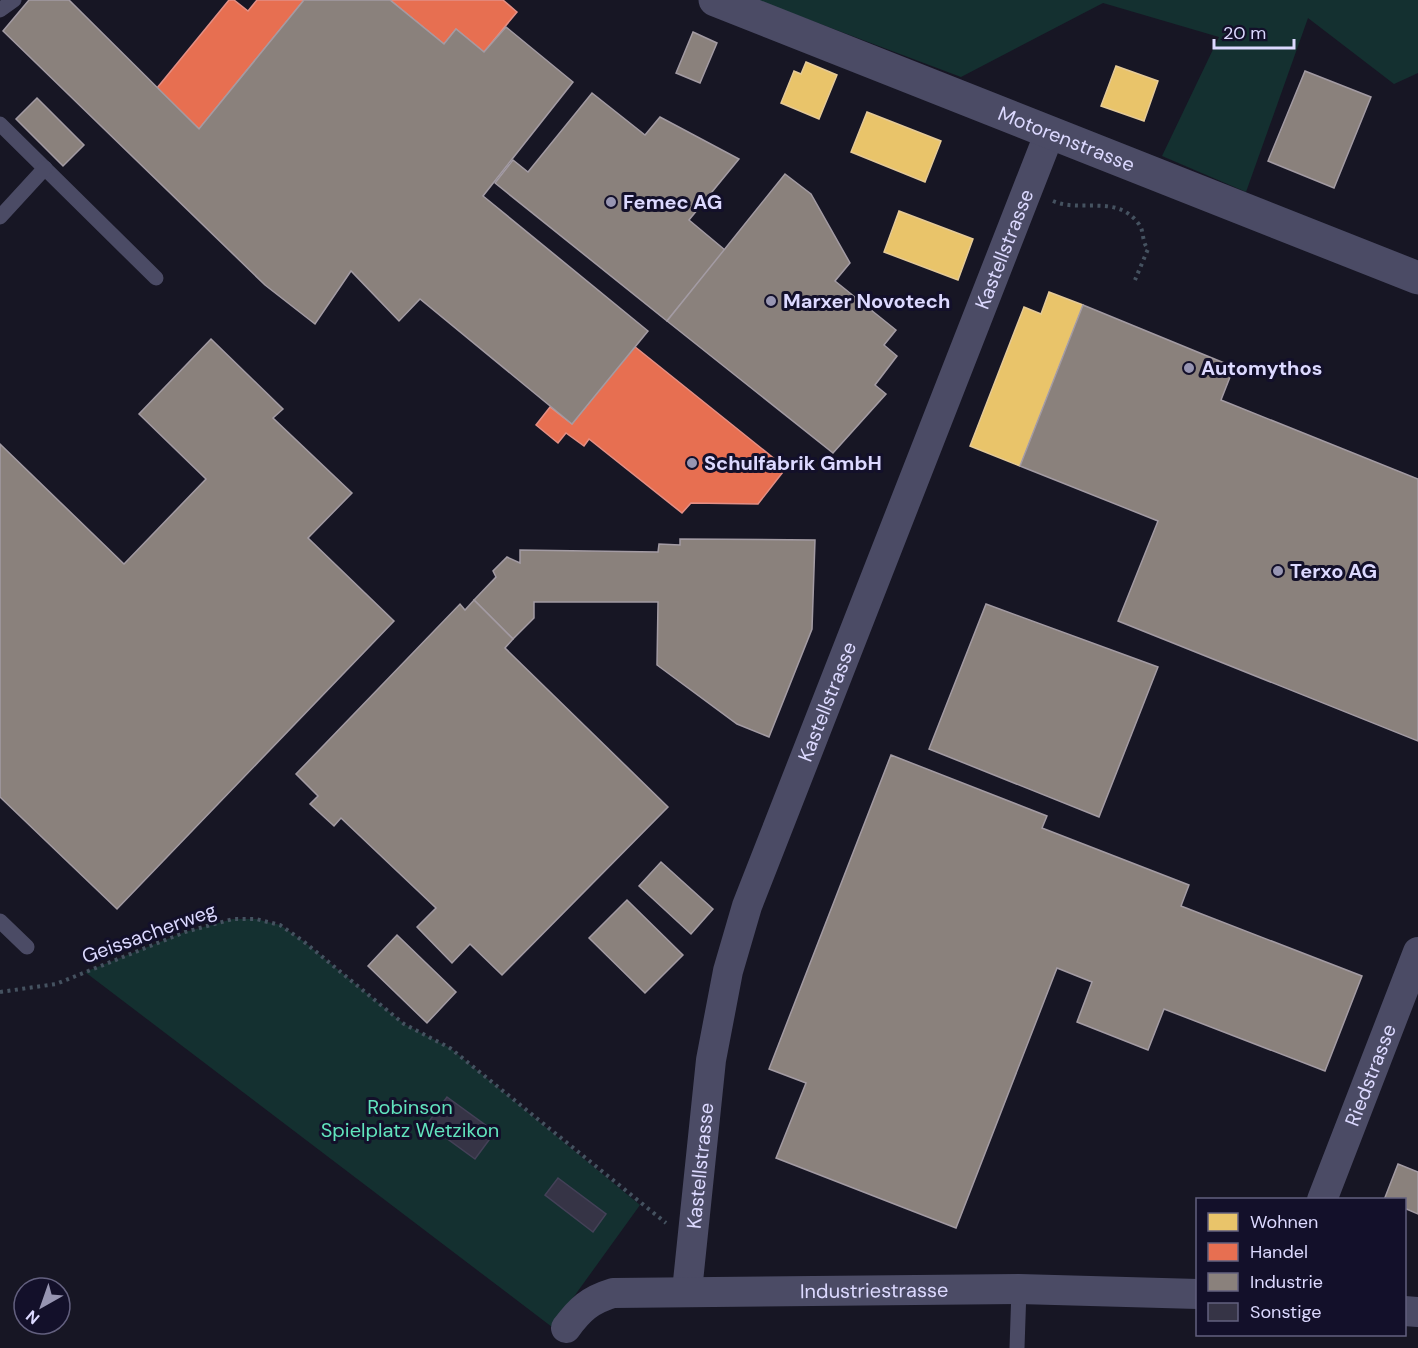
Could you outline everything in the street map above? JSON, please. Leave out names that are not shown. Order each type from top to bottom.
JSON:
[{"type":"street","name":"Motorenstrasse","points":[[715,0],[1418,278]]},
{"type":"street","name":"Kastellstrasse","points":[[687,1291],[711,1060],[728,971],[737,939],[806,752],[1050,132]]},
{"type":"street","name":"Riedstrasse","points":[[1323,1198],[1418,952]]},
{"type":"street","name":"Industriestrasse","points":[[566,1328],[581,1308],[599,1297],[613,1293],[1019,1289],[1196,1294]]},
{"type":"lane","points":[[0,10],[14,0]]},
{"type":"lane","points":[[0,124],[156,278]]},
{"type":"lane","points":[[0,217],[45,168]]},
{"type":"lane","points":[[0,921],[27,947]]},
{"type":"lane","points":[[1017,1348],[1019,1289]]},
{"type":"path","points":[[1027,190],[1065,207],[1099,204],[1111,206],[1130,215],[1142,229],[1144,244],[1148,249],[1134,280]]},
{"type":"path","name":"Geissacherweg","points":[[0,992],[56,984],[185,932],[233,919],[256,919],[280,925],[303,941],[404,1024],[450,1048],[668,1225]]},
{"type":"green space","points":[[757,0],[1418,0],[1418,73],[1394,84],[1308,18],[1246,192],[1162,156],[1219,37],[1103,3],[961,77]]},
{"type":"green space","name":"Robinson Spielplatz Wetzikon","points":[[233,919],[256,919],[280,925],[303,941],[404,1024],[450,1048],[640,1205],[552,1327],[85,972],[185,932]]},
{"type":"building: Wohnen","points":[[806,62],[837,75],[819,119],[781,103],[794,71],[801,74]]},
{"type":"building: Wohnen","points":[[1116,66],[1158,81],[1144,121],[1101,106]]},
{"type":"building: Wohnen","points":[[867,112],[941,141],[925,182],[851,152]]},
{"type":"building: Wohnen","points":[[899,211],[973,239],[958,280],[884,252]]},
{"type":"building: Wohnen","points":[[1049,292],[1083,305],[1020,466],[970,446],[1024,307],[1041,314]]},
{"type":"building: Handel","points":[[229,0],[234,0],[248,11],[257,0],[304,0],[199,129],[157,88]]},
{"type":"building: Handel","points":[[390,0],[503,0],[517,12],[484,52],[456,29],[444,44]]},
{"type":"building: Handel","points":[[634,346],[786,468],[758,504],[691,503],[682,513],[589,439],[584,446],[566,433],[558,443],[536,425],[550,407],[572,424]]},
{"type":"building: Industrie","points":[[29,0],[69,0],[199,129],[304,0],[390,0],[444,44],[456,29],[484,52],[506,27],[573,82],[483,196],[648,331],[572,424],[420,299],[399,321],[351,271],[315,324],[265,285],[3,31]]},
{"type":"building: Industrie","points":[[693,32],[717,43],[700,83],[676,73]]},
{"type":"building: Industrie","points":[[1305,71],[1371,97],[1334,188],[1268,161]]},
{"type":"building: Industrie","name":"Femec AG","points":[[592,93],[645,135],[660,117],[739,159],[689,220],[725,250],[667,321],[495,183],[513,160],[528,172]]},
{"type":"building: Industrie","points":[[37,98],[84,145],[63,166],[16,119]]},
{"type":"building: Industrie","name":"Marxer Novotech","points":[[785,174],[811,194],[850,263],[835,281],[896,330],[884,345],[897,356],[875,385],[886,394],[833,453],[667,321]]},
{"type":"building: Industrie","name":"Terxo AG","points":[[1083,305],[1234,367],[1221,400],[1418,479],[1418,741],[1118,621],[1158,521],[1020,466]]},
{"type":"building: Industrie","points":[[211,339],[283,409],[273,418],[352,493],[308,538],[394,621],[117,909],[0,797],[0,444],[124,564],[206,479],[139,414]]},
{"type":"building: Industrie","points":[[680,539],[815,540],[812,629],[769,737],[737,724],[657,665],[658,602],[534,602],[534,618],[513,639],[474,600],[496,577],[493,571],[507,557],[520,563],[520,550],[658,552],[659,544],[680,545]]},
{"type":"building: Industrie","points":[[474,600],[513,639],[505,648],[668,807],[502,975],[470,944],[452,963],[417,927],[436,908],[341,818],[334,826],[310,804],[318,796],[296,774],[460,604],[465,610]]},
{"type":"building: Industrie","points":[[986,604],[1158,667],[1099,817],[929,749]]},
{"type":"building: Industrie","points":[[891,755],[1047,816],[1042,828],[1189,885],[1181,906],[1362,976],[1325,1071],[1164,1009],[1148,1050],[1077,1022],[1092,982],[1057,968],[956,1228],[776,1158],[806,1083],[769,1069]]},
{"type":"building: Industrie","points":[[661,862],[713,909],[691,934],[639,886]]},
{"type":"building: Industrie","points":[[627,900],[683,955],[645,993],[589,938]]},
{"type":"building: Industrie","points":[[397,935],[456,992],[427,1023],[368,966]]},
{"type":"building: Industrie","points":[[1398,1164],[1418,1172],[1418,1214],[1406,1209],[1406,1198],[1385,1198]]},
{"type":"building: Sonstige","points":[[447,1097],[495,1132],[475,1159],[427,1124]]},
{"type":"building: Sonstige","points":[[558,1178],[606,1214],[593,1232],[545,1195]]},
{"type":"place","name":"Femec AG","points":[[611,202]]},
{"type":"place","name":"Marxer Novotech","points":[[771,301]]},
{"type":"place","name":"Automythos","points":[[1189,368]]},
{"type":"place","name":"Schulfabrik GmbH","points":[[692,463]]},
{"type":"place","name":"Terxo AG","points":[[1278,571]]}]
